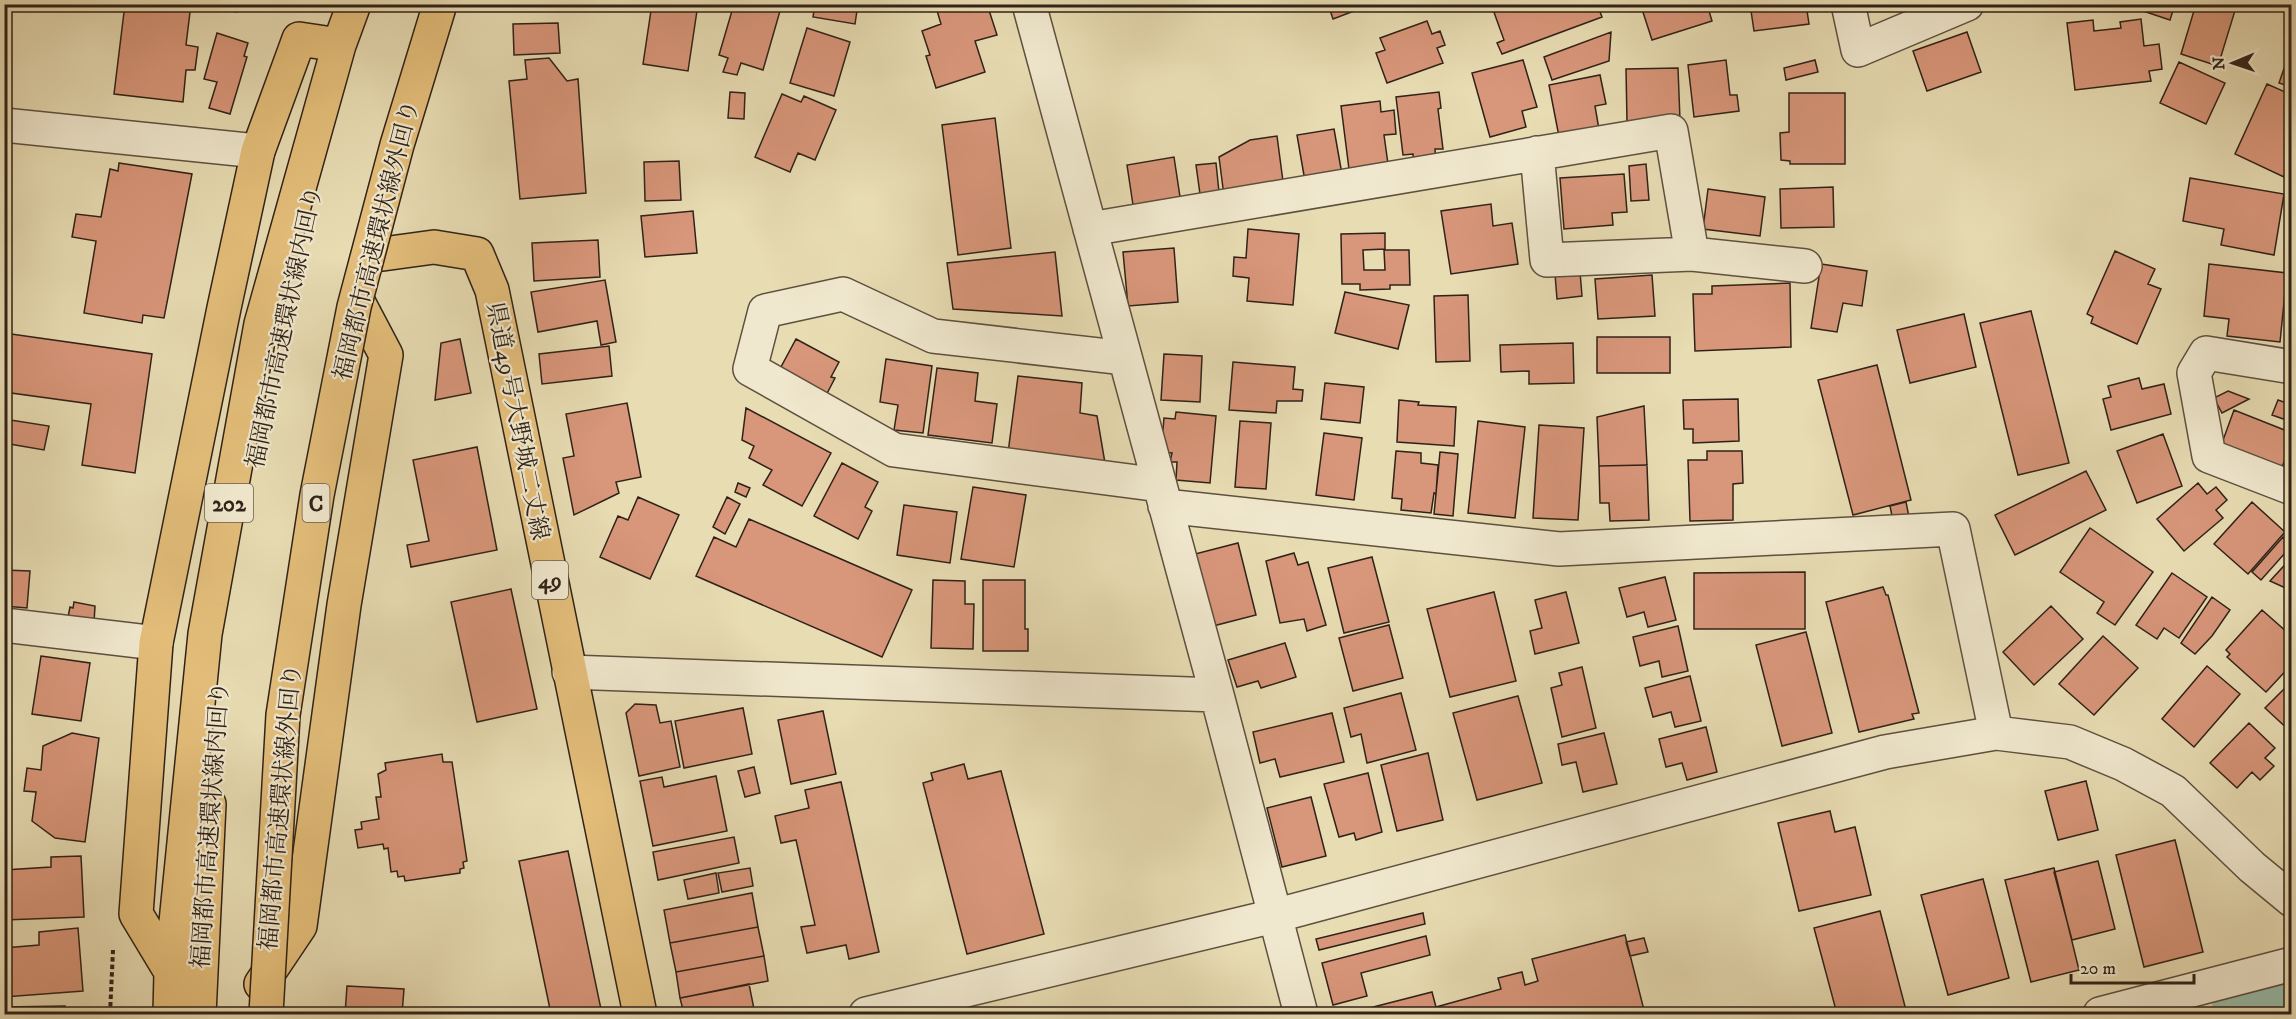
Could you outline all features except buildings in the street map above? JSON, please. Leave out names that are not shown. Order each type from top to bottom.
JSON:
[{"type":"main road","name":"202","points":[[170,1014],[171,972],[205,634],[259,335],[339,45],[354,4]]},
{"type":"main road","name":"福岡都市高速環状線内回り","points":[[199,1014],[213,710],[251,480],[293,273],[330,128],[370,4]]},
{"type":"main road","points":[[260,1006],[289,636],[357,300],[440,4]]},
{"type":"main road","name":"福岡都市高速環状線外回り","points":[[260,1006],[283,715],[317,495],[354,307],[398,145],[440,4]]},
{"type":"main road","points":[[171,972],[136,914],[156,643],[258,152],[299,39],[339,45]]},
{"type":"main road","name":"県道49号大野城二丈線","points":[[368,256],[434,247],[477,254],[492,290],[640,1014]]},
{"type":"main road","points":[[260,1006],[300,926],[344,605],[386,355],[357,300]]},
{"type":"street","points":[[1029,4],[1217,695],[1301,1014]]},
{"type":"street","points":[[1848,4],[1858,50],[1967,4]]},
{"type":"street","points":[[4,125],[258,152]]},
{"type":"street","points":[[1090,229],[1671,131],[1692,254]]},
{"type":"street","points":[[1537,153],[1548,260],[1692,254],[1805,266]]},
{"type":"street","points":[[1125,358],[933,336],[843,294],[765,311],[750,369],[894,450],[1162,495],[1559,549],[1953,529],[1996,733]]},
{"type":"street","points":[[2292,367],[2206,353],[2194,373],[2209,456],[2292,488]]},
{"type":"street","points":[[4,625],[156,643]]},
{"type":"street","points":[[569,672],[1217,695]]},
{"type":"street","points":[[866,1014],[1274,916],[1885,752],[1996,733],[2070,742],[2123,764],[2173,791],[2252,867],[2292,900]]},
{"type":"street","points":[[2100,1014],[2292,964]]},
{"type":"waterway","points":[[2248,1014],[2292,1003]]}]
